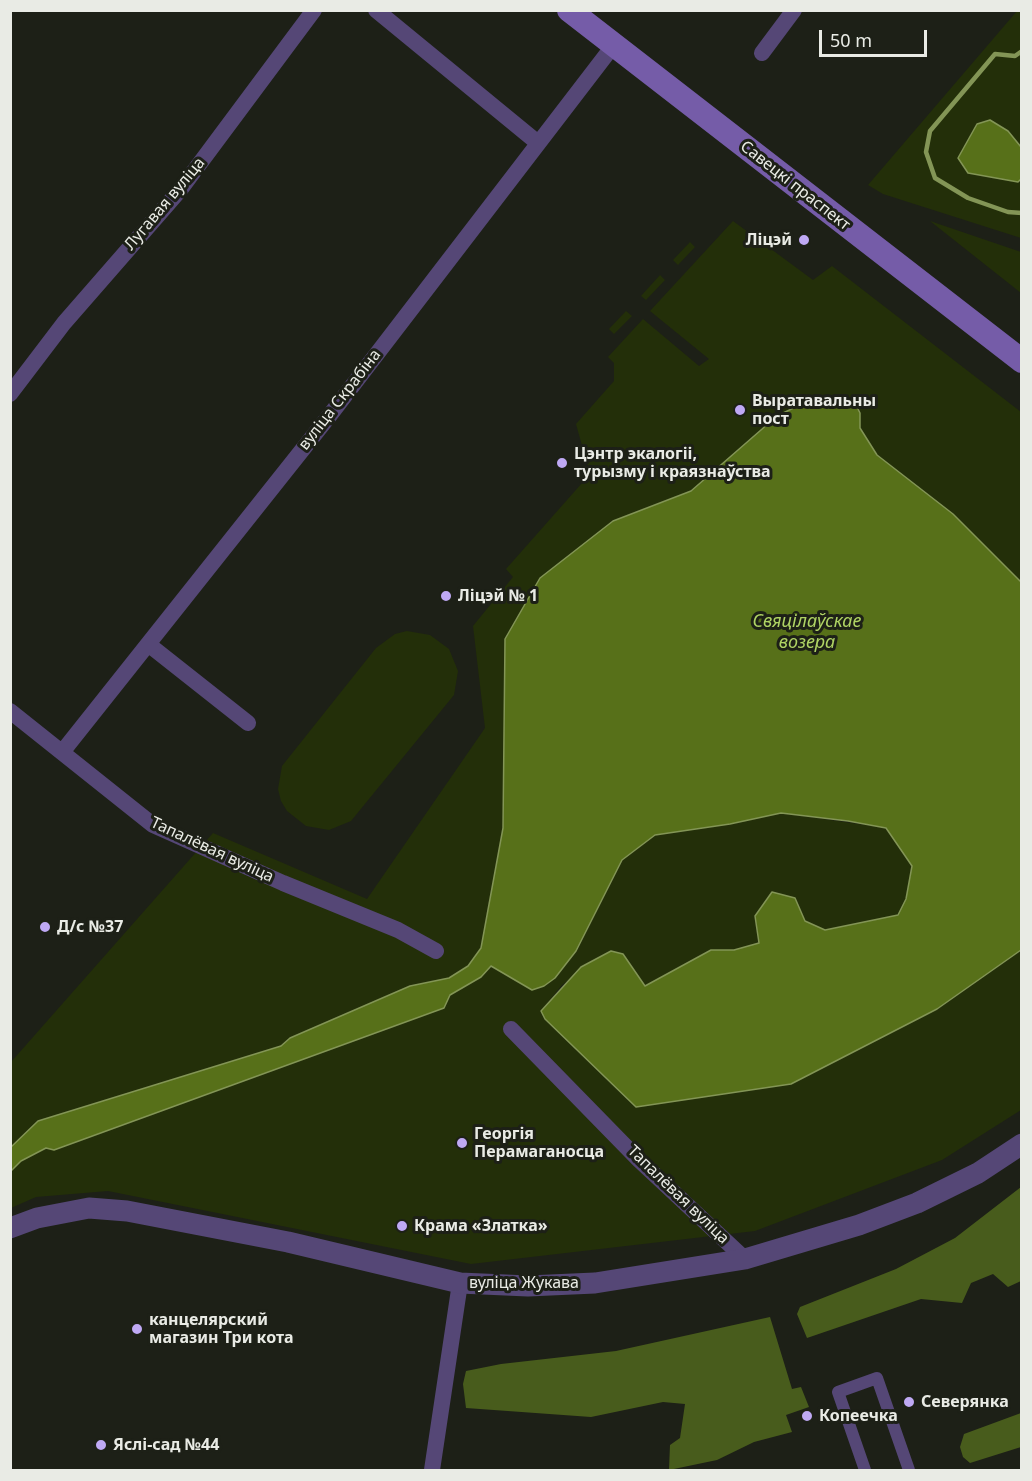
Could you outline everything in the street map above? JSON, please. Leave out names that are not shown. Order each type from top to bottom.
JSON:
[{"type":"main road","name":"Савецкі праспект","points":[[569,10],[1022,361]]},
{"type":"street","name":"Лугавая вуліца","points":[[10,394],[64,323],[180,190],[314,10]]},
{"type":"street","points":[[376,10],[538,143]]},
{"type":"street","points":[[762,53],[794,10]]},
{"type":"street","name":"вуліца Скрабіна","points":[[63,752],[330,415],[613,46]]},
{"type":"street","points":[[148,644],[248,723]]},
{"type":"street","name":"Тапалёвая вуліца","points":[[10,711],[153,825],[283,884],[398,930],[436,951]]},
{"type":"street","name":"Тапалёвая вуліца","points":[[511,1029],[639,1160],[745,1259]]},
{"type":"street","name":"вуліца Жукава","points":[[10,1228],[37,1218],[89,1208],[127,1211],[288,1242],[460,1283],[528,1286],[594,1283],[745,1259],[859,1225],[917,1203],[978,1173],[1022,1144]]},
{"type":"street","points":[[432,1470],[460,1283]]},
{"type":"street","points":[[865,1470],[838,1392],[877,1378],[909,1470]]},
{"type":"shaded area","points":[[1017,11],[1021,11],[1021,238],[883,194],[868,185]]},
{"type":"shaded area","points":[[733,221],[813,280],[832,266],[1021,412],[1021,582],[953,514],[877,455],[860,428],[860,413],[855,403],[810,400],[777,416],[691,491],[613,521],[505,639],[503,828],[481,948],[468,966],[449,978],[410,986],[290,1038],[281,1046],[11,1147],[11,1062],[213,833],[367,899],[485,728],[473,626],[513,577],[506,569],[590,474],[576,424],[614,381],[614,363],[608,357],[643,319],[699,366],[709,359],[650,311]]},
{"type":"shaded area","points":[[930,221],[1021,252],[1021,293]]},
{"type":"shaded area","points":[[690,242],[695,247],[678,265],[673,260]]},
{"type":"shaded area","points":[[660,275],[665,280],[646,300],[641,296]]},
{"type":"shaded area","points":[[626,311],[632,316],[614,334],[609,329]]},
{"type":"shaded area","points":[[407,631],[430,635],[449,649],[458,671],[454,695],[351,821],[329,830],[306,826],[287,811],[281,801],[278,789],[282,766],[376,648],[395,634]]},
{"type":"shaded area","points":[[781,813],[887,828],[912,866],[906,899],[898,915],[825,930],[805,921],[795,898],[755,916],[759,943],[734,950],[711,950],[645,986],[623,954],[611,951],[562,985],[541,1011],[937,1009],[1021,950],[1021,1110],[942,1160],[755,1231],[471,1264],[108,1191],[36,1197],[11,1208],[11,1171],[21,1161],[46,1148],[54,1150],[444,1008],[450,995],[481,977],[491,965],[532,990],[576,951],[622,860],[655,835],[730,824]]},
{"type":"shaded area","points":[[1021,1187],[1021,1281],[1008,1287],[993,1274],[971,1283],[962,1303],[921,1299],[807,1338],[797,1314],[800,1307],[896,1269],[955,1238]]},
{"type":"shaded area","points":[[770,1317],[792,1389],[801,1387],[809,1407],[786,1415],[792,1432],[754,1442],[717,1460],[669,1470],[670,1445],[680,1438],[685,1404],[663,1402],[591,1417],[466,1408],[463,1384],[466,1371],[501,1364],[616,1351]]},
{"type":"shaded area","points":[[1021,1413],[1021,1447],[970,1463],[963,1457],[960,1447],[964,1434]]},
{"type":"water","points":[[990,120],[1008,131],[1021,147],[1021,179],[1018,182],[968,173],[958,158],[977,124]]},
{"type":"water","name":"Свяцілаўскае возера","points":[[810,400],[855,403],[860,413],[860,428],[877,455],[953,514],[1021,582],[1021,950],[937,1009],[791,1084],[636,1107],[545,1019],[541,1011],[581,967],[611,951],[623,954],[645,986],[711,950],[734,950],[759,943],[755,916],[772,892],[795,898],[805,921],[825,930],[898,915],[906,899],[912,866],[886,828],[848,821],[781,813],[730,824],[655,835],[622,860],[576,951],[555,978],[544,986],[532,990],[491,966],[481,977],[450,995],[444,1008],[54,1150],[46,1148],[21,1161],[11,1171],[11,1147],[38,1121],[281,1046],[290,1038],[410,986],[449,978],[468,966],[481,948],[503,828],[505,639],[540,578],[613,521],[691,491],[777,416]]},
{"type":"waterway","points":[[1022,51],[1015,56],[995,54],[930,131],[926,152],[935,178],[968,198],[1008,212],[1022,213]]},
{"type":"place","name":"Ліцэй","points":[[804,240]]},
{"type":"place","name":"Выратавальны пост","points":[[740,410]]},
{"type":"place","name":"Цэнтр экалогіі, турызму і краязнаўства","points":[[562,463]]},
{"type":"place","name":"Ліцэй № 1","points":[[446,596]]},
{"type":"place","name":"Д/с №37","points":[[45,927]]},
{"type":"place","name":"Георгія Перамаганосца","points":[[462,1143]]},
{"type":"place","name":"Крама «Златка»","points":[[402,1226]]},
{"type":"place","name":"канцелярский магазин Три кота","points":[[137,1329]]},
{"type":"place","name":"Северянка","points":[[909,1402]]},
{"type":"place","name":"Копеечка","points":[[807,1416]]},
{"type":"place","name":"Яслі-сад №44","points":[[101,1445]]}]
